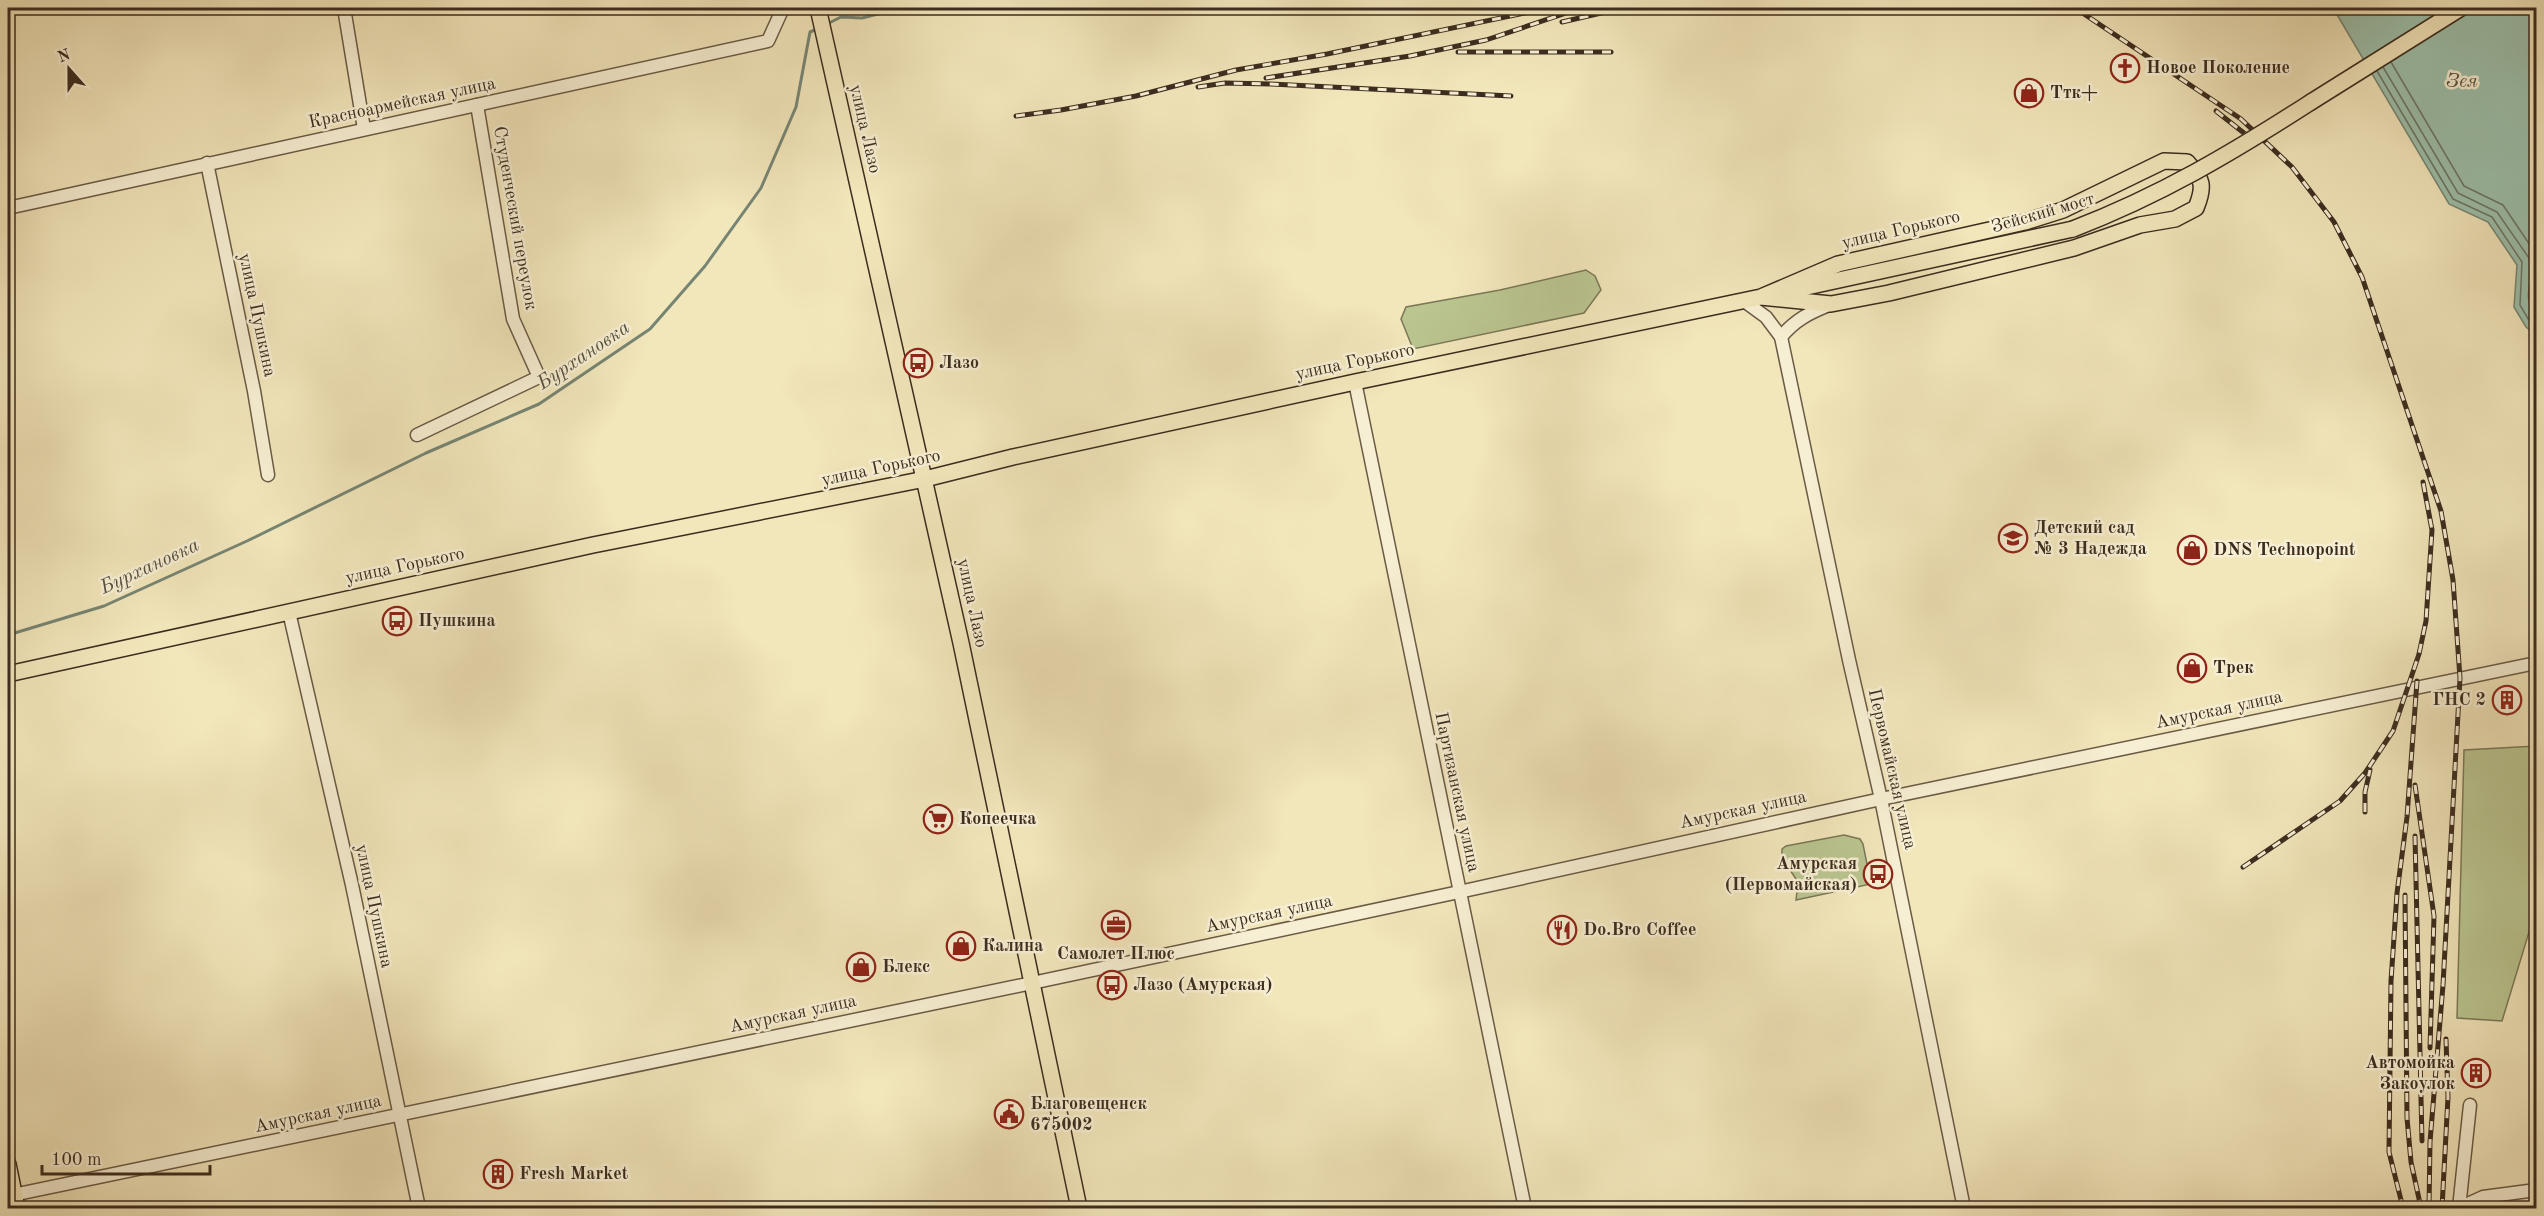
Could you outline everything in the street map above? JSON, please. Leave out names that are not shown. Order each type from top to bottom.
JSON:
[{"type":"main road","name":"улица Лазо","points":[[818,8],[925,479],[1078,1209]]},
{"type":"main road","name":"Зейский мост","points":[[1761,297],[2073,229],[2128,207],[2178,183],[2247,144],[2461,8]]},
{"type":"main road","name":"улица Горького","points":[[8,674],[593,545],[925,479],[1013,457],[1355,382],[1761,297],[1838,264],[2025,222],[2063,210],[2164,161],[2187,162],[2198,174],[2203,191],[2196,208],[2175,219],[2140,225],[2074,248],[1976,274],[1831,304],[1761,297]]},
{"type":"main road","points":[[8,1164],[13,1200]]},
{"type":"street","points":[[344,8],[364,129]]},
{"type":"street","name":"Красноармейская улица","points":[[8,208],[768,41],[783,8]]},
{"type":"street","name":"Студенческий переулок","points":[[417,435],[539,377],[513,319],[477,105]]},
{"type":"street","name":"улица Пушкина","points":[[207,163],[254,391],[268,475]]},
{"type":"street","points":[[1744,300],[1766,317],[1781,337],[1792,324],[1806,314],[1831,304]]},
{"type":"street","name":"Первомайская улица","points":[[1781,337],[1849,660],[1881,799],[1964,1209]]},
{"type":"street","name":"Партизанская улица","points":[[1355,382],[1525,1209]]},
{"type":"street","name":"улица Пушкина","points":[[289,612],[352,885],[419,1209]]},
{"type":"street","name":"Амурская улица","points":[[13,1200],[399,1115],[1459,892],[1881,799],[2536,663]]},
{"type":"street","points":[[2459,1209],[2470,1105]]},
{"type":"street","points":[[2459,1209],[2483,1197],[2536,1190]]},
{"type":"shaded area","points":[[1586,270],[1595,276],[1601,290],[1584,313],[1413,349],[1401,319],[1406,307],[1500,290]]},
{"type":"shaded area","points":[[2536,746],[2536,909],[2502,1021],[2457,1018],[2464,750]]},
{"type":"shaded area","points":[[1844,835],[1860,839],[1863,844],[1871,884],[1796,900],[1798,882],[1782,858],[1782,849],[1786,846]]},
{"type":"water","name":"Зея","points":[[2333,8],[2536,8],[2536,335],[2526,327],[2514,307],[2517,265],[2488,222],[2449,204]]},
{"type":"waterway","name":"Бурхановка","points":[[825,25],[841,17],[862,18],[894,10],[1021,12],[1036,8]]},
{"type":"waterway","name":"Бурхановка","points":[[8,635],[104,606],[247,541],[426,453],[539,404],[650,329],[705,266],[761,188],[796,107],[810,32],[817,29]]},
{"type":"railway","points":[[1016,116],[1136,96],[1236,70],[1327,54],[1549,8]]},
{"type":"railway","points":[[1266,78],[1410,56],[1486,40],[1581,8]]},
{"type":"railway","points":[[1562,22],[1623,8]]},
{"type":"railway","points":[[2075,8],[2241,119],[2292,167],[2334,222],[2362,277],[2441,511],[2453,580],[2460,678],[2443,985],[2430,1142],[2429,1208]]},
{"type":"railway","points":[[1458,52],[1611,52]]},
{"type":"railway","points":[[1198,87],[1225,83],[1271,84],[1511,96]]},
{"type":"railway","points":[[2216,111],[2254,141]]},
{"type":"railway","points":[[2243,867],[2340,801],[2365,773],[2393,731],[2419,654],[2426,621],[2432,530],[2423,482]]},
{"type":"railway","points":[[2403,1208],[2389,1152],[2391,981],[2417,681]]},
{"type":"railway","points":[[2365,812],[2365,792],[2370,770]]},
{"type":"railway","points":[[2415,785],[2434,916],[2430,1048]]},
{"type":"railway","points":[[2415,836],[2422,1141]]},
{"type":"railway","points":[[2405,895],[2407,1118],[2411,1162],[2421,1208]]},
{"type":"railway","points":[[2442,1208],[2448,1097],[2446,1039]]},
{"type":"place","name":"Новое Поколение","points":[[2125,68]]},
{"type":"place","name":"Ттк+","points":[[2029,93]]},
{"type":"place","name":"Лазо","points":[[918,363]]},
{"type":"place","name":"Детский сад № 3 Надежда","points":[[2013,538]]},
{"type":"place","name":"DNS Technopoint","points":[[2192,550]]},
{"type":"place","name":"Пушкина","points":[[397,621]]},
{"type":"place","name":"Трек","points":[[2192,668]]},
{"type":"place","name":"ГНС 2","points":[[2507,700]]},
{"type":"place","name":"Копеечка","points":[[938,819]]},
{"type":"place","name":"Амурская (Первомайская)","points":[[1878,874]]},
{"type":"place","name":"Самолет Плюс","points":[[1116,925]]},
{"type":"place","name":"Do.Bro Coffee","points":[[1562,930]]},
{"type":"place","name":"Калина","points":[[961,946]]},
{"type":"place","name":"Блекс","points":[[861,967]]},
{"type":"place","name":"Лазо (Амурская)","points":[[1112,985]]},
{"type":"place","name":"Автомойка Закоулок","points":[[2476,1073]]},
{"type":"place","name":"Благовещенск 675002","points":[[1009,1114]]},
{"type":"place","name":"Fresh Market","points":[[498,1174]]}]
